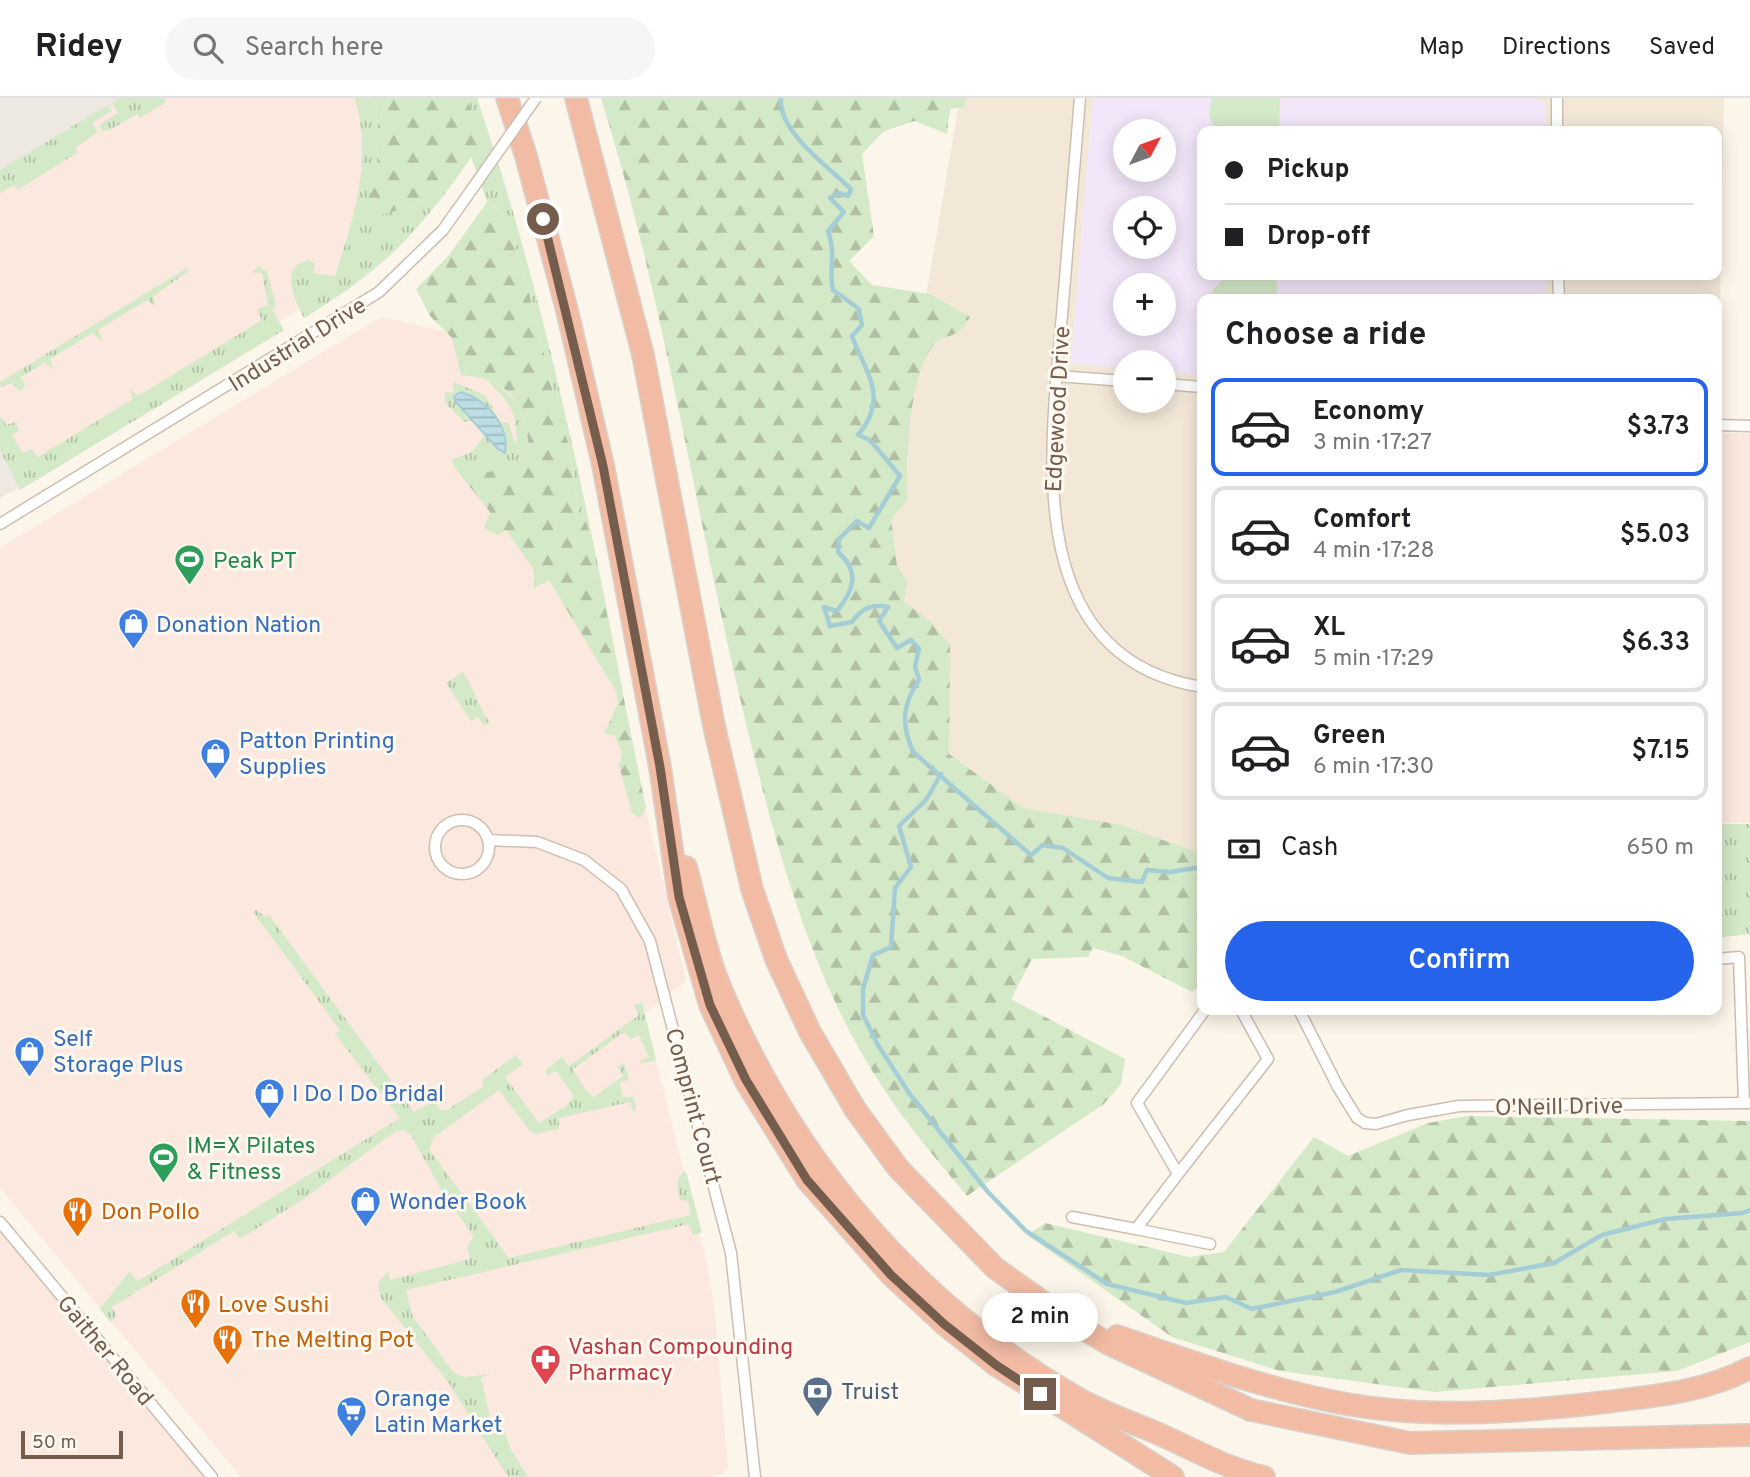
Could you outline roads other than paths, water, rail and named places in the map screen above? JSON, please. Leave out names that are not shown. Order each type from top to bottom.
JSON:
[{"type":"highway","points":[[507,98],[526,156],[567,310],[603,466],[660,767],[679,897],[710,1005],[746,1080],[807,1180],[891,1275],[944,1324],[996,1365],[1173,1477]]},
{"type":"highway","points":[[576,98],[643,355],[714,726],[752,889],[776,959],[810,1032],[855,1109],[898,1168],[995,1268],[1061,1315],[1107,1343],[1251,1410],[1377,1439],[1410,1443],[1750,1435]]},
{"type":"highway","points":[[660,767],[718,982],[755,1061],[803,1143],[850,1208],[954,1315],[1080,1400],[1232,1470],[1264,1477]]},
{"type":"highway","points":[[1061,1315],[1227,1374],[1327,1401],[1410,1411],[1527,1412],[1684,1393],[1750,1368]]},
{"type":"street","name":"Industrial Drive","points":[[0,524],[379,292],[443,230],[536,98]]},
{"type":"street","name":"Edgewood Drive","points":[[1080,98],[1050,469],[1052,503],[1059,540],[1079,601],[1103,636],[1126,657],[1159,677],[1197,686]]},
{"type":"street","points":[[1556,98],[1557,126]]},
{"type":"street","points":[[1056,376],[1113,380]]},
{"type":"street","points":[[1176,385],[1197,387]]},
{"type":"street","points":[[1722,425],[1750,426]]},
{"type":"street","points":[[455,821],[474,823],[488,840],[484,863],[471,873],[454,873],[436,858],[437,835],[445,826],[455,821]]},
{"type":"street","name":"Comprint Court","points":[[488,840],[537,842],[584,860],[621,889],[650,942],[731,1253],[755,1477]]},
{"type":"street","name":"O'Neill Drive","points":[[1302,1015],[1357,1118],[1365,1124],[1459,1107],[1747,1103],[1739,957],[1722,959]]},
{"type":"street","points":[[1178,1174],[1137,1103],[1201,1015]]},
{"type":"street","points":[[1136,1229],[1268,1059],[1244,1015]]},
{"type":"street","points":[[1072,1217],[1210,1244]]},
{"type":"street","name":"Gaither Road","points":[[0,1222],[212,1477]]},
{"type":"water","points":[[461,392],[479,401],[494,415],[504,433],[505,453],[498,449],[455,401],[454,396]]},
{"type":"waterway","points":[[781,98],[782,111],[796,136],[851,189],[848,196],[839,193],[830,198],[844,212],[828,231],[832,248],[833,290],[859,309],[862,325],[852,336],[869,375],[874,398],[867,422],[858,435],[870,440],[900,476],[869,528],[857,521],[839,539],[838,552],[850,567],[852,582],[837,611],[824,607],[830,626],[852,622],[867,608],[888,607],[879,621],[897,648],[911,640],[919,649],[915,666],[919,680],[909,698],[905,715],[906,732],[913,752],[1031,855],[1043,845],[1063,848],[1108,878],[1142,882],[1147,870],[1170,872],[1197,868]]},
{"type":"waterway","points":[[941,774],[926,800],[899,826],[911,867],[895,888],[891,947],[873,955],[863,989],[863,1015],[878,1045],[909,1093],[988,1192],[1026,1231],[1107,1284],[1186,1303],[1226,1297],[1252,1309],[1335,1292],[1401,1270],[1489,1275],[1554,1263],[1602,1235],[1665,1219],[1743,1213],[1750,1210]]},
{"type":"place","name":"Peak PT","points":[[190,587]]},
{"type":"place","name":"Donation Nation","points":[[133,651]]},
{"type":"place","name":"Patton Printing Supplies","points":[[216,780]]},
{"type":"place","name":"Self Storage Plus","points":[[30,1078]]},
{"type":"place","name":"I Do I Do Bridal","points":[[269,1120]]},
{"type":"place","name":"IM=X Pilates & Fitness","points":[[164,1185]]},
{"type":"place","name":"Wonder Book","points":[[366,1228]]},
{"type":"place","name":"Don Pollo","points":[[78,1238]]},
{"type":"place","name":"Love Sushi","points":[[195,1331]]},
{"type":"place","name":"The Melting Pot","points":[[228,1366]]},
{"type":"place","name":"Vashan Compounding Pharmacy","points":[[545,1386]]},
{"type":"place","name":"Truist","points":[[818,1418]]},
{"type":"place","name":"Orange Latin Market","points":[[351,1438]]}]
